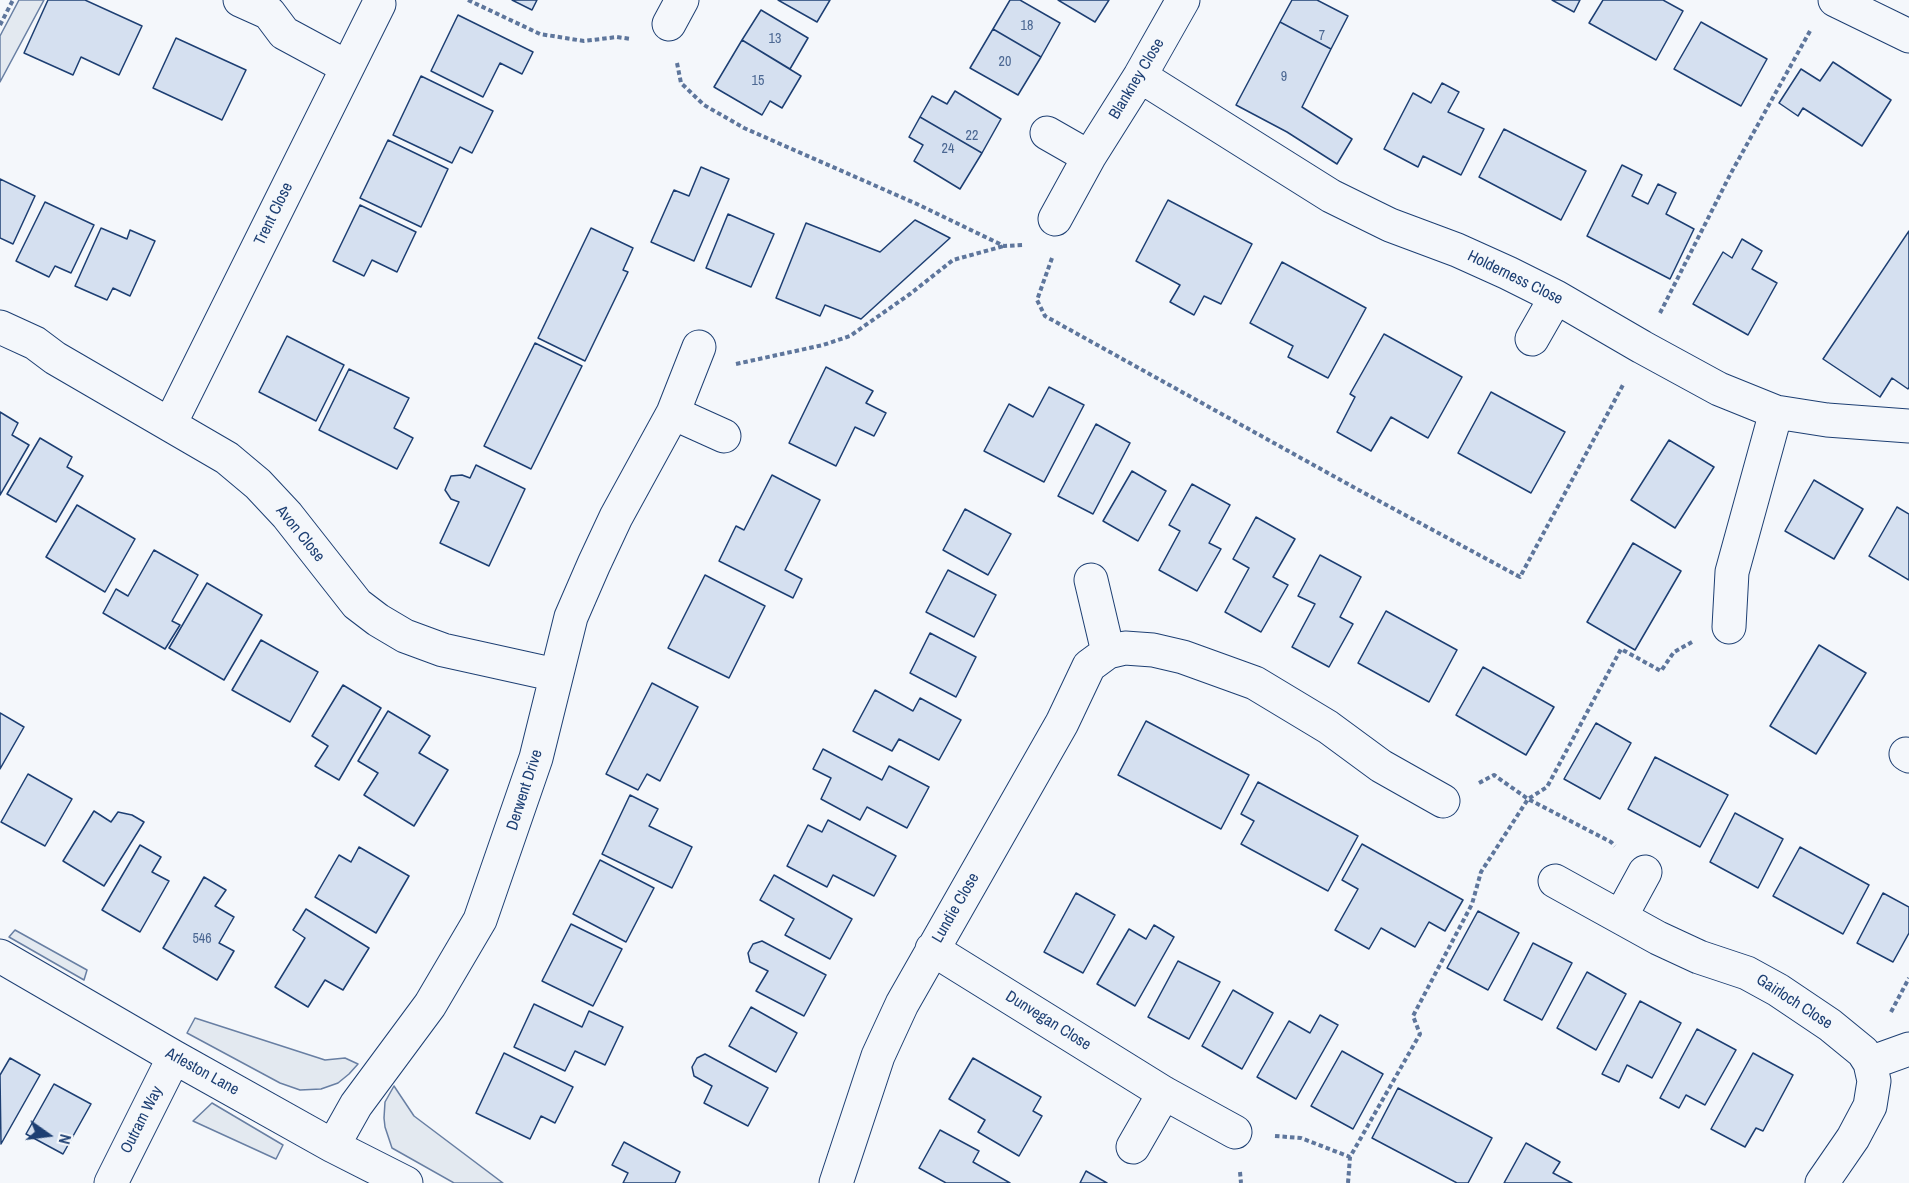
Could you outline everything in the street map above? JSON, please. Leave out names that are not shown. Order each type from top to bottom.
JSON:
[{"type":"street","points":[[240,0],[269,13],[284,33],[347,67]]},
{"type":"street","name":"Blankney Close","points":[[1055,219],[1183,0]]},
{"type":"street","name":"Trent Close","points":[[170,424],[379,4]]},
{"type":"street","points":[[1825,11],[1909,36]]},
{"type":"street","name":"Holderness Close","points":[[1140,76],[1331,196],[1390,225],[1467,254],[1556,297],[1719,388],[1776,412],[1827,420],[1909,426]]},
{"type":"street","points":[[1047,133],[1089,158]]},
{"type":"street","points":[[1532,339],[1556,297]]},
{"type":"street","name":"Avon Close","points":[[0,327],[35,343],[55,358],[227,458],[258,484],[287,515],[357,604],[378,621],[405,636],[443,651],[556,675]]},
{"type":"street","name":"Derwent Drive","points":[[333,1146],[356,1105],[430,1005],[480,920],[536,758],[571,617],[616,517],[673,413],[699,347]]},
{"type":"street","points":[[1729,627],[1732,573],[1776,412]]},
{"type":"street","points":[[673,413],[724,436]]},
{"type":"street","points":[[1091,580],[1108,651],[1125,648],[1153,650],[1183,657],[1255,683],[1328,728],[1381,766],[1443,801]]},
{"type":"street","name":"Lundie Close","points":[[836,1183],[878,1056],[902,1004],[1062,723],[1089,666],[1108,651]]},
{"type":"street","points":[[1621,916],[1645,872]]},
{"type":"street","name":"Gairloch Close","points":[[1554,880],[1658,938],[1699,957],[1747,973],[1779,990],[1830,1025],[1863,1052],[1870,1063]]},
{"type":"street","name":"Dunvegan Close","points":[[932,949],[1164,1093],[1235,1132]]},
{"type":"street","name":"Arleston Lane","points":[[0,956],[333,1146],[406,1183]]},
{"type":"street","points":[[1822,1183],[1853,1138],[1870,1106],[1874,1081],[1870,1063],[1909,1049]]},
{"type":"street","name":"Outram Way","points":[[111,1183],[174,1057]]},
{"type":"street","points":[[1133,1147],[1164,1093]]},
{"type":"path","points":[[0,25],[13,0]]},
{"type":"path","points":[[468,0],[540,34],[584,41],[617,37],[638,40]]},
{"type":"path","points":[[1053,255],[1037,300],[1045,316],[1520,577],[1731,173],[1825,11]]},
{"type":"path","points":[[677,60],[681,83],[704,105],[744,128],[917,204],[1004,246]]},
{"type":"path","points":[[699,347],[728,365],[823,345],[850,336],[910,294],[953,260],[1004,246],[1033,244]]},
{"type":"path","points":[[1347,1183],[1350,1157],[1420,1034],[1413,1016],[1472,904],[1481,872],[1528,799],[1547,787],[1621,649],[1661,671],[1674,652],[1710,633],[1729,627]]},
{"type":"path","points":[[1443,801],[1494,775],[1528,799],[1611,842],[1645,872]]},
{"type":"path","points":[[1235,1132],[1301,1138],[1350,1157]]},
{"type":"shaded area","points":[[19,0],[44,0],[0,82],[0,36]]},
{"type":"shaded area","points":[[15,930],[87,970],[84,980],[9,937]]},
{"type":"shaded area","points":[[195,1018],[325,1060],[345,1058],[358,1064],[338,1083],[321,1089],[300,1090],[280,1083],[187,1033]]},
{"type":"shaded area","points":[[394,1086],[414,1116],[503,1183],[454,1183],[392,1148],[384,1118],[385,1102]]},
{"type":"shaded area","points":[[212,1103],[283,1145],[276,1159],[193,1121]]},
{"type":"building","points":[[48,0],[85,0],[142,26],[119,75],[81,57],[73,75],[24,53]]},
{"type":"building","points":[[512,0],[537,0],[532,10]]},
{"type":"building","points":[[778,0],[830,0],[817,22]]},
{"type":"building","points":[[1010,0],[1020,0],[1060,23],[1041,57],[993,29]]},
{"type":"building","points":[[1058,0],[1109,0],[1095,22]]},
{"type":"building","points":[[1292,0],[1317,0],[1348,16],[1331,49],[1280,22]]},
{"type":"building","points":[[1552,0],[1580,0],[1574,12]]},
{"type":"building","points":[[1603,0],[1663,0],[1683,11],[1656,60],[1589,23]]},
{"type":"building","points":[[761,10],[808,38],[790,69],[742,40]]},
{"type":"building","points":[[458,15],[533,52],[522,74],[500,63],[483,97],[431,71]]},
{"type":"building","points":[[1280,22],[1331,49],[1302,107],[1352,139],[1337,164],[1287,132],[1236,105]]},
{"type":"building","points":[[1701,22],[1767,59],[1741,106],[1674,69]]},
{"type":"building","points":[[993,29],[1041,57],[1018,95],[970,68]]},
{"type":"building","points":[[176,38],[246,70],[222,120],[153,88]]},
{"type":"building","points":[[742,40],[801,76],[782,108],[770,101],[762,115],[714,87]]},
{"type":"building","points":[[1833,62],[1891,100],[1862,146],[1803,108],[1798,116],[1779,103],[1801,69],[1820,81]]},
{"type":"building","points":[[421,76],[493,111],[472,153],[460,147],[452,163],[393,135]]},
{"type":"building","points":[[1442,83],[1459,92],[1448,112],[1484,129],[1461,175],[1423,156],[1418,167],[1384,149],[1413,93],[1431,103]]},
{"type":"building","points":[[955,91],[1001,119],[982,153],[920,117],[932,96],[947,104]]},
{"type":"building","points":[[920,117],[982,153],[960,189],[914,161],[923,145],[909,137]]},
{"type":"building","points":[[1504,129],[1586,171],[1561,220],[1479,177]]},
{"type":"building","points":[[388,140],[448,169],[421,227],[360,198]]},
{"type":"building","points":[[1622,165],[1642,175],[1632,196],[1648,204],[1658,184],[1676,193],[1666,214],[1694,229],[1670,279],[1587,236]]},
{"type":"building","points":[[701,167],[729,179],[694,261],[651,242],[674,190],[689,196]]},
{"type":"building","points":[[0,179],[35,196],[13,244],[0,238]]},
{"type":"building","points":[[1168,200],[1252,244],[1221,304],[1204,296],[1194,315],[1170,302],[1180,285],[1136,261]]},
{"type":"building","points":[[45,202],[94,225],[71,273],[55,266],[49,277],[16,261]]},
{"type":"building","points":[[360,205],[416,232],[397,272],[372,260],[364,276],[333,261]]},
{"type":"building","points":[[728,214],[774,234],[751,287],[706,268]]},
{"type":"building","points":[[915,220],[950,238],[861,319],[825,305],[820,316],[776,298],[806,223],[880,252]]},
{"type":"building","points":[[101,228],[127,239],[130,230],[155,241],[130,296],[113,288],[107,300],[75,286]]},
{"type":"building","points":[[591,228],[633,248],[623,270],[628,272],[585,361],[538,338]]},
{"type":"building","points":[[1909,231],[1909,387],[1908,389],[1892,378],[1880,397],[1823,359]]},
{"type":"building","points":[[1742,239],[1762,251],[1752,269],[1777,283],[1748,335],[1693,304],[1723,252],[1732,258]]},
{"type":"building","points":[[1282,262],[1366,308],[1328,378],[1288,357],[1293,346],[1250,323]]},
{"type":"building","points":[[1384,334],[1462,377],[1428,438],[1391,417],[1371,451],[1337,432],[1355,397],[1350,394]]},
{"type":"building","points":[[287,336],[344,365],[316,421],[259,392]]},
{"type":"building","points":[[535,343],[582,366],[531,469],[484,446]]},
{"type":"building","points":[[826,367],[873,391],[866,403],[886,413],[874,436],[855,427],[836,466],[789,443]]},
{"type":"building","points":[[349,369],[409,398],[394,428],[413,438],[397,469],[319,430]]},
{"type":"building","points":[[1049,387],[1084,405],[1044,482],[984,451],[1009,404],[1033,417]]},
{"type":"building","points":[[1491,392],[1565,432],[1531,493],[1458,453]]},
{"type":"building","points":[[0,412],[18,423],[12,435],[29,445],[0,495]]},
{"type":"building","points":[[1096,424],[1130,443],[1093,514],[1058,496]]},
{"type":"building","points":[[40,438],[72,457],[67,467],[83,476],[56,522],[7,494]]},
{"type":"building","points":[[1669,440],[1714,467],[1675,528],[1631,500]]},
{"type":"building","points":[[476,465],[525,489],[489,566],[440,543],[459,502],[451,499],[445,490],[451,476],[462,475],[470,478]]},
{"type":"building","points":[[1132,471],[1166,491],[1138,541],[1103,521]]},
{"type":"building","points":[[772,475],[820,500],[785,570],[802,579],[793,598],[719,561],[736,526],[744,530]]},
{"type":"building","points":[[1814,480],[1863,509],[1834,559],[1785,531]]},
{"type":"building","points":[[1192,484],[1230,505],[1209,543],[1221,549],[1197,591],[1159,570],[1180,531],[1169,525]]},
{"type":"building","points":[[77,505],[135,539],[105,592],[46,557]]},
{"type":"building","points":[[1897,507],[1909,514],[1909,580],[1869,556]]},
{"type":"building","points":[[965,509],[1011,534],[988,575],[943,550]]},
{"type":"building","points":[[1256,517],[1295,539],[1273,577],[1288,585],[1261,632],[1225,612],[1249,568],[1233,559]]},
{"type":"building","points":[[1633,543],[1681,571],[1635,650],[1587,622]]},
{"type":"building","points":[[154,550],[198,575],[172,621],[180,625],[165,649],[103,613],[116,589],[128,596]]},
{"type":"building","points":[[1320,555],[1361,577],[1340,617],[1353,624],[1329,667],[1292,647],[1315,604],[1298,596]]},
{"type":"building","points":[[948,570],[996,595],[974,637],[926,612]]},
{"type":"building","points":[[705,575],[765,606],[729,678],[668,648]]},
{"type":"building","points":[[207,583],[262,615],[224,680],[169,648]]},
{"type":"building","points":[[1386,611],[1457,650],[1429,702],[1358,663]]},
{"type":"building","points":[[930,633],[976,657],[956,697],[910,673]]},
{"type":"building","points":[[261,640],[318,672],[290,722],[232,690]]},
{"type":"building","points":[[1819,645],[1866,673],[1816,754],[1770,726]]},
{"type":"building","points":[[1483,667],[1554,707],[1526,755],[1456,715]]},
{"type":"building","points":[[652,683],[698,707],[660,781],[647,774],[638,790],[606,774]]},
{"type":"building","points":[[343,685],[381,708],[339,780],[315,766],[328,746],[312,736]]},
{"type":"building","points":[[875,690],[913,711],[920,698],[961,720],[939,760],[899,739],[892,751],[853,731]]},
{"type":"building","points":[[388,711],[430,736],[419,753],[448,770],[414,826],[364,795],[378,773],[358,761]]},
{"type":"building","points":[[0,713],[24,727],[0,769]]},
{"type":"building","points":[[1146,721],[1249,775],[1221,829],[1118,775]]},
{"type":"building","points":[[1596,723],[1631,743],[1600,799],[1564,779]]},
{"type":"building","points":[[823,749],[882,780],[889,766],[929,787],[907,828],[867,807],[860,820],[821,799],[831,778],[813,769]]},
{"type":"building","points":[[1655,757],[1728,795],[1700,847],[1628,809]]},
{"type":"building","points":[[28,774],[72,799],[45,846],[1,822]]},
{"type":"building","points":[[1258,782],[1358,836],[1328,891],[1241,844],[1254,821],[1241,814]]},
{"type":"building","points":[[630,795],[658,809],[649,826],[692,847],[672,888],[602,854]]},
{"type":"building","points":[[94,811],[111,822],[118,812],[132,815],[144,822],[104,886],[63,861]]},
{"type":"building","points":[[1735,813],[1783,839],[1758,888],[1710,862]]},
{"type":"building","points":[[828,820],[896,856],[874,896],[833,875],[827,887],[787,866],[808,825],[822,832]]},
{"type":"building","points":[[1362,844],[1463,900],[1445,931],[1429,922],[1415,947],[1381,928],[1369,949],[1335,930],[1358,889],[1342,880]]},
{"type":"building","points":[[140,845],[161,857],[152,872],[169,881],[140,932],[102,910]]},
{"type":"building","points":[[359,847],[409,876],[376,933],[315,897],[339,855],[351,862]]},
{"type":"building","points":[[1800,847],[1869,885],[1843,934],[1773,896]]},
{"type":"building","points":[[600,860],[654,888],[626,942],[573,914]]},
{"type":"building","points":[[774,875],[852,919],[830,959],[785,935],[794,919],[760,900]]},
{"type":"building","points":[[204,877],[226,890],[215,906],[234,917],[219,943],[234,951],[217,980],[163,948]]},
{"type":"building","points":[[1076,893],[1115,915],[1083,973],[1044,952]]},
{"type":"building","points":[[1883,893],[1909,907],[1909,933],[1893,962],[1857,943]]},
{"type":"building","points":[[306,909],[369,948],[343,990],[325,980],[308,1007],[275,987],[305,938],[293,930]]},
{"type":"building","points":[[1478,911],[1519,933],[1488,990],[1447,968]]},
{"type":"building","points":[[571,924],[622,949],[593,1006],[542,981]]},
{"type":"building","points":[[1154,925],[1174,937],[1135,1006],[1097,984],[1129,929],[1146,939]]},
{"type":"building","points":[[762,941],[826,975],[804,1016],[756,991],[768,971],[750,962],[748,953],[753,944]]},
{"type":"building","points":[[1533,943],[1572,963],[1542,1020],[1504,1000]]},
{"type":"building","points":[[1178,961],[1220,982],[1189,1039],[1148,1017]]},
{"type":"building","points":[[1587,972],[1626,994],[1596,1050],[1557,1028]]},
{"type":"building","points":[[1233,990],[1273,1013],[1242,1069],[1202,1046]]},
{"type":"building","points":[[1640,1001],[1681,1023],[1652,1078],[1627,1065],[1619,1082],[1602,1074]]},
{"type":"building","points":[[534,1004],[582,1027],[589,1011],[623,1027],[605,1065],[575,1051],[565,1071],[514,1047]]},
{"type":"building","points":[[751,1007],[797,1033],[776,1072],[729,1046]]},
{"type":"building","points":[[1320,1015],[1338,1025],[1296,1099],[1257,1077],[1289,1021],[1310,1033]]},
{"type":"building","points":[[1697,1029],[1736,1050],[1705,1105],[1686,1095],[1679,1108],[1660,1098]]},
{"type":"building","points":[[1342,1051],[1383,1074],[1353,1129],[1311,1106]]},
{"type":"building","points":[[504,1053],[573,1087],[555,1123],[541,1116],[530,1139],[476,1113]]},
{"type":"building","points":[[1753,1053],[1793,1075],[1763,1131],[1756,1128],[1745,1147],[1711,1129]]},
{"type":"building","points":[[705,1054],[768,1088],[748,1126],[704,1103],[712,1086],[694,1076],[692,1067],[697,1058]]},
{"type":"building","points":[[10,1058],[40,1075],[1,1144],[0,1075]]},
{"type":"building","points":[[973,1058],[1041,1097],[1033,1111],[1042,1116],[1019,1156],[978,1132],[985,1120],[949,1099]]},
{"type":"building","points":[[54,1084],[91,1104],[63,1154],[26,1134]]},
{"type":"building","points":[[1398,1088],[1492,1138],[1468,1183],[1457,1183],[1372,1138]]},
{"type":"building","points":[[940,1130],[979,1151],[973,1162],[1010,1183],[946,1183],[919,1168]]},
{"type":"building","points":[[624,1142],[680,1172],[675,1183],[623,1183],[628,1173],[612,1165]]},
{"type":"building","points":[[1526,1143],[1560,1162],[1553,1173],[1572,1183],[1504,1183]]},
{"type":"building","points":[[1086,1171],[1107,1183],[1080,1183]]}]
